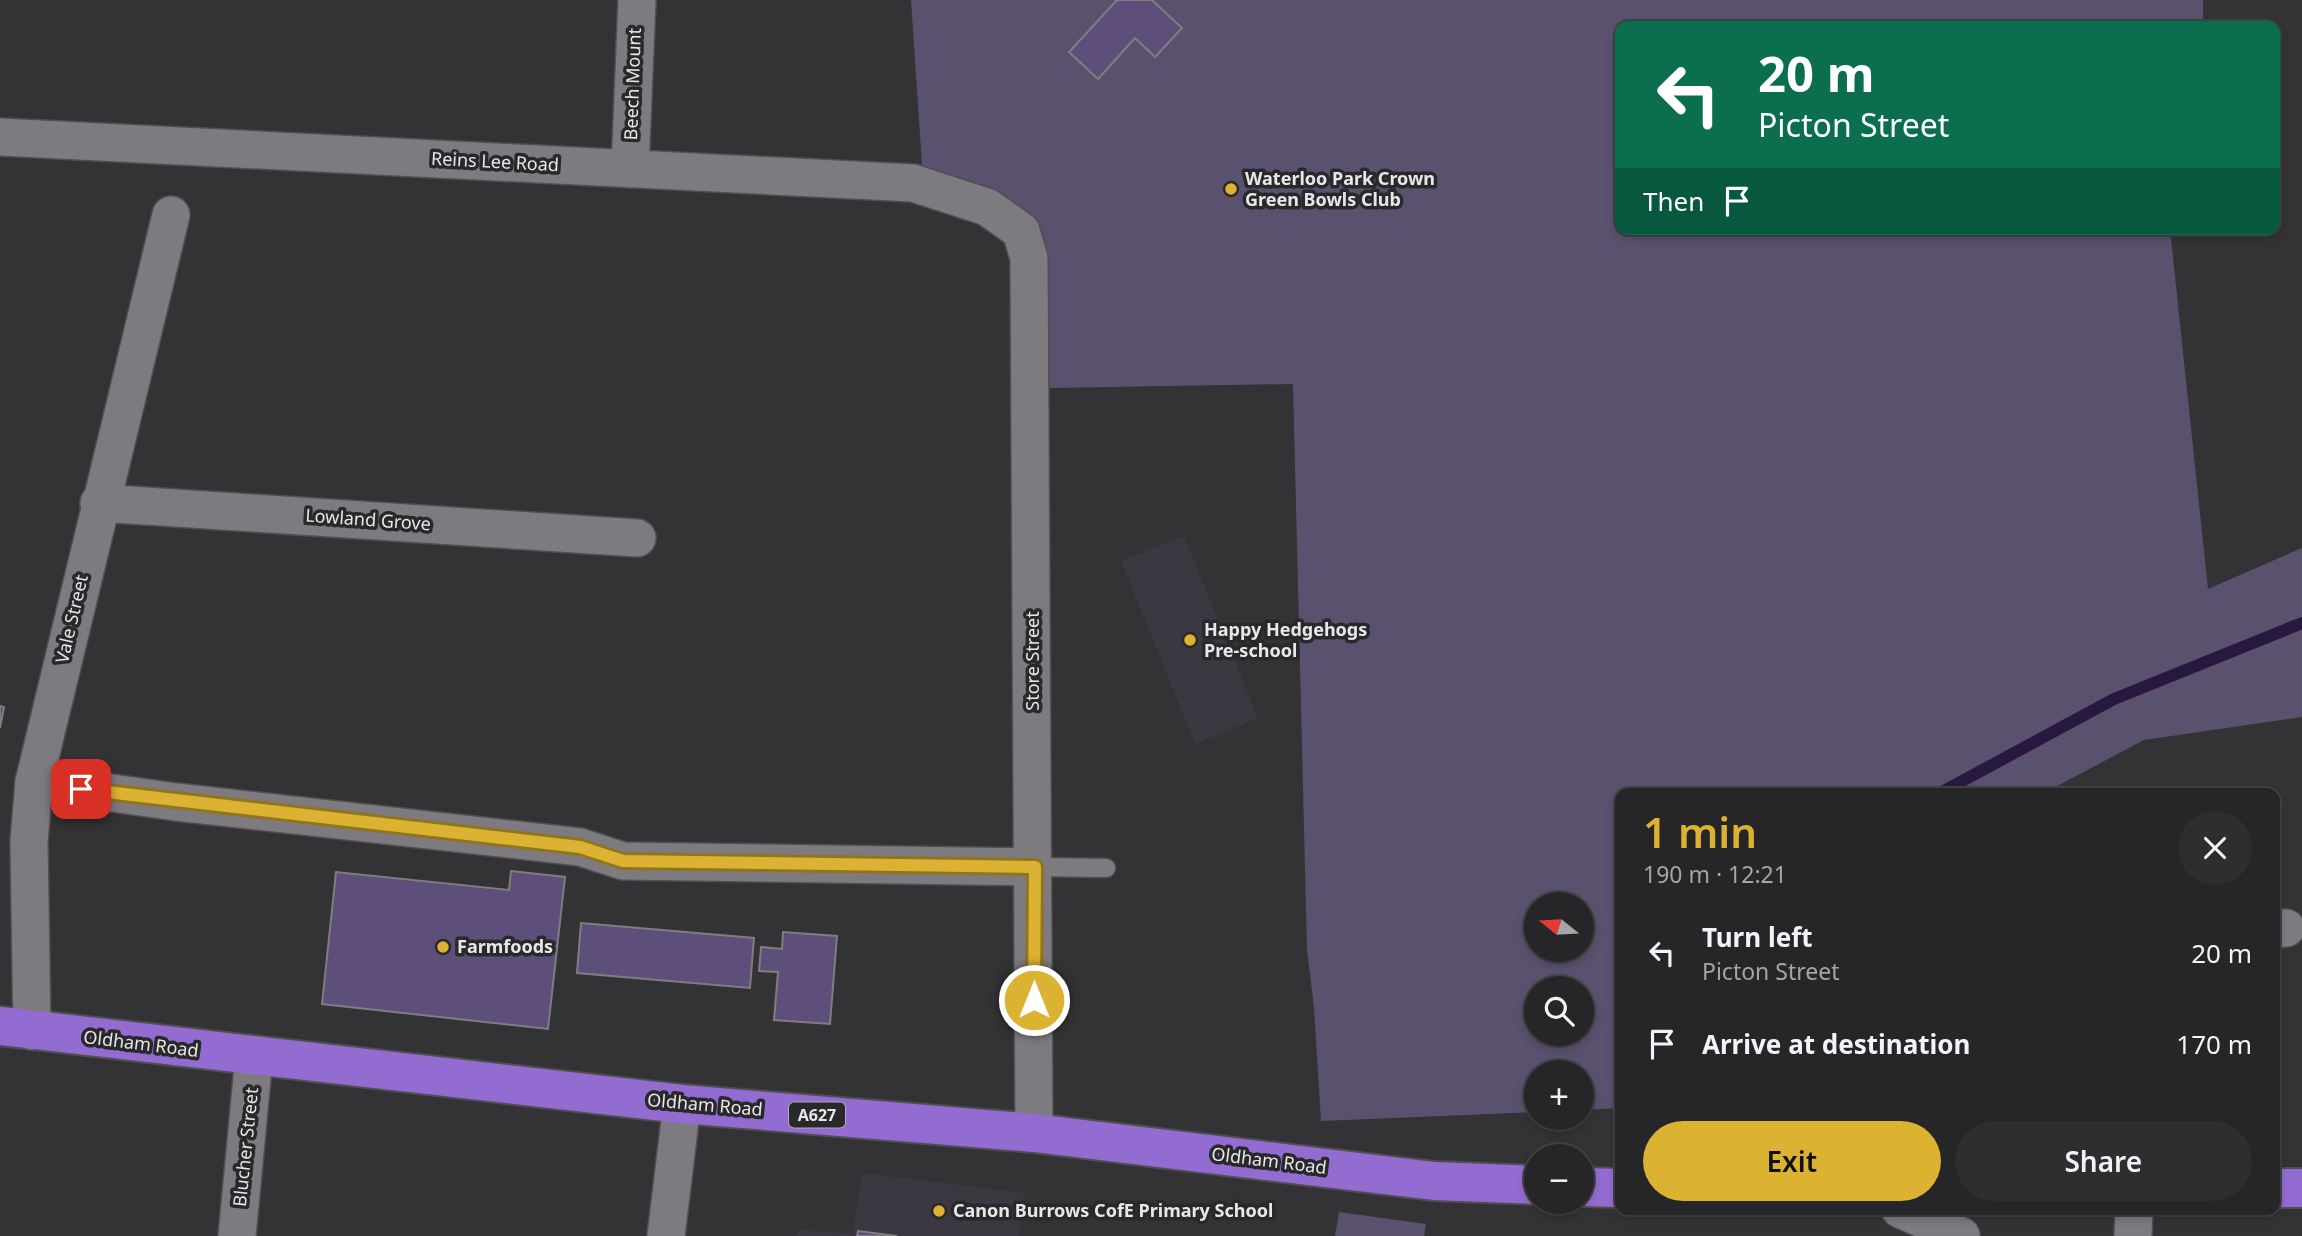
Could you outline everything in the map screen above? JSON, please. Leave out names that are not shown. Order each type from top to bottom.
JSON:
[{"type":"highway","name":"Oldham Road","points":[[16,1028],[681,1104],[1034,1133],[1434,1181],[1524,1185]]},
{"type":"highway","points":[[1594,1187],[1615,1188]]},
{"type":"highway","points":[[2280,1188],[2302,1188]]},
{"type":"street","name":"Beech Mount","points":[[630,169],[637,0]]},
{"type":"street","name":"Reins Lee Road","points":[[0,137],[913,183],[987,207]]},
{"type":"street","name":"Store Street","points":[[987,207],[1021,231],[1030,258],[1035,867],[1034,1133]]},
{"type":"street","name":"Vale Street","points":[[16,1028],[34,782],[99,503],[171,215]]},
{"type":"street","name":"Lowland Grove","points":[[99,503],[638,538]]},
{"type":"street","points":[[34,782],[176,802],[580,847],[623,861],[1035,867]]},
{"type":"street","name":"Blucher Street","points":[[237,1236],[254,1057]]},
{"type":"street","points":[[666,1236],[681,1104]]},
{"type":"street","points":[[1914,1215],[1961,1236]]},
{"type":"street","points":[[2133,1236],[2134,1215]]},
{"type":"lane","points":[[1035,867],[1106,868]]},
{"type":"shaded area","points":[[911,0],[2203,0],[2203,21],[1615,21],[1615,235],[2171,235],[2208,589],[2302,548],[2302,717],[2144,740],[2053,788],[1615,788],[1615,1108],[1594,1109],[1594,1060],[1524,1060],[1524,1113],[1321,1121],[1314,1008],[1307,950],[1293,384],[1050,388],[1044,258],[994,193],[922,165]]},
{"type":"shaded area","name":"Happy Hedgehogs Pre-school","points":[[1184,536],[1258,718],[1195,744],[1121,561]]},
{"type":"shaded area","name":"Canon Burrows CofE Primary School","points":[[862,1173],[1024,1193],[1019,1236],[792,1236],[801,1230],[853,1234]]},
{"type":"shaded area","points":[[1339,1212],[1426,1224],[1424,1236],[1335,1236]]},
{"type":"building","points":[[1117,0],[1152,0],[1182,28],[1155,57],[1135,38],[1098,79],[1069,52]]},
{"type":"building","points":[[0,706],[4,707],[0,728]]},
{"type":"building","name":"Farmfoods","points":[[511,871],[565,877],[548,1029],[322,1004],[336,872],[509,890]]},
{"type":"building","points":[[581,923],[754,938],[750,988],[577,973]]},
{"type":"building","points":[[783,932],[837,936],[830,1024],[774,1020],[778,972],[759,971],[761,947],[782,949]]},
{"type":"building","points":[[858,1231],[897,1236],[857,1236]]},
{"type":"waterway","points":[[1949,788],[2114,699],[2302,623]]},
{"type":"place","name":"Waterloo Park Crown Green Bowls Club","points":[[1231,189]]},
{"type":"place","name":"Happy Hedgehogs Pre-school","points":[[1190,640]]},
{"type":"place","name":"Farmfoods","points":[[443,947]]},
{"type":"place","name":"Canon Burrows CofE Primary School","points":[[939,1211]]},
{"type":"route","points":[[81,789],[580,847],[623,861],[1035,867],[1034,1000]]}]
